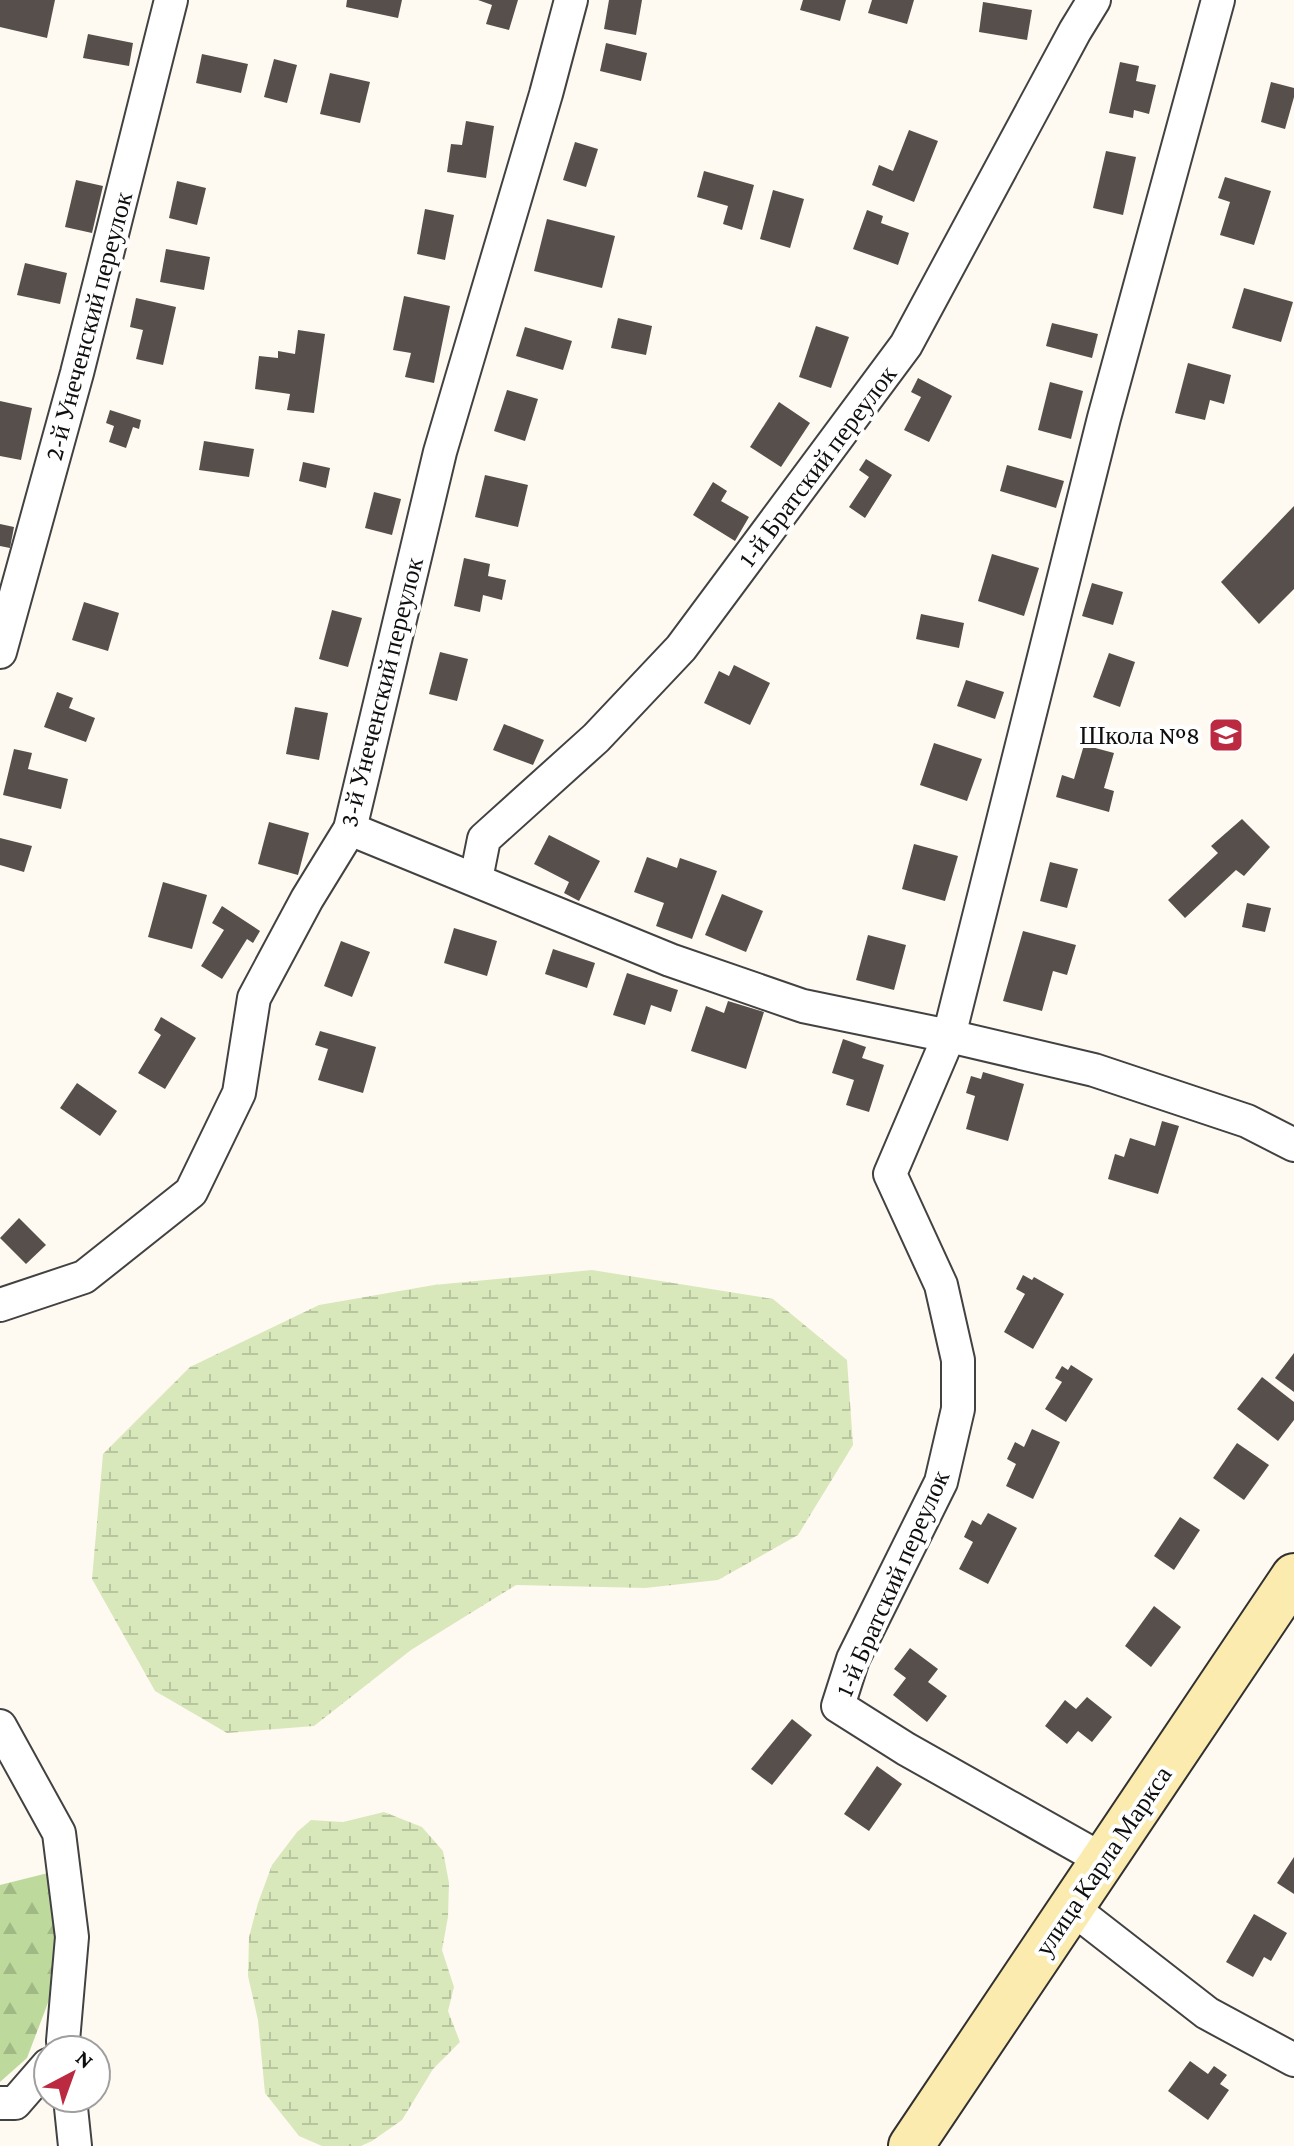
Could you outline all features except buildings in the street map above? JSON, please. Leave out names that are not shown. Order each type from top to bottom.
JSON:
[{"type":"main road","name":"улица Карла Маркса","points":[[911,2146],[1294,1576]]},
{"type":"street","name":"2-й Унеченский переулок","points":[[0,652],[77,373],[171,0]]},
{"type":"street","name":"3-й Унеченский переулок","points":[[0,1305],[84,1277],[191,1192],[239,1093],[254,998],[307,899],[350,829],[440,452],[571,0]]},
{"type":"street","name":"1-й Братский переулок","points":[[476,879],[484,839],[596,738],[681,648],[906,345],[1067,44],[1094,0]]},
{"type":"street","name":"1-й Братский переулок","points":[[1103,1860],[906,1749],[838,1706],[853,1659],[941,1482],[958,1409],[958,1360],[941,1285],[890,1174],[949,1036],[1104,418],[1218,0]]},
{"type":"street","points":[[350,829],[670,960],[803,1006],[1094,1070],[1247,1121],[1294,1145]]},
{"type":"street","points":[[0,1726],[59,1833],[72,1937],[60,2034]]},
{"type":"street","points":[[1072,1908],[1207,2013],[1294,2060]]},
{"type":"street","points":[[0,2103],[15,2103],[32,2083]]},
{"type":"street","points":[[72,2114],[75,2146]]},
{"type":"green space","points":[[592,1270],[773,1299],[847,1360],[853,1445],[798,1535],[718,1580],[645,1588],[516,1585],[411,1650],[314,1726],[227,1733],[155,1691],[92,1579],[103,1454],[190,1367],[319,1305],[434,1285]]},
{"type":"green space","points":[[384,1812],[422,1827],[443,1851],[449,1883],[448,1917],[442,1950],[454,1987],[448,2011],[460,2042],[433,2069],[402,2120],[361,2146],[322,2146],[299,2136],[265,2093],[258,2020],[248,1976],[249,1937],[272,1865],[297,1832],[311,1820],[343,1822]]},
{"type":"green space","points":[[52,1872],[61,1910],[54,1987],[36,2034],[32,2034],[27,2058],[0,2082],[0,1885]]},
{"type":"place","name":"Школа №8","points":[[1226,735]]}]
